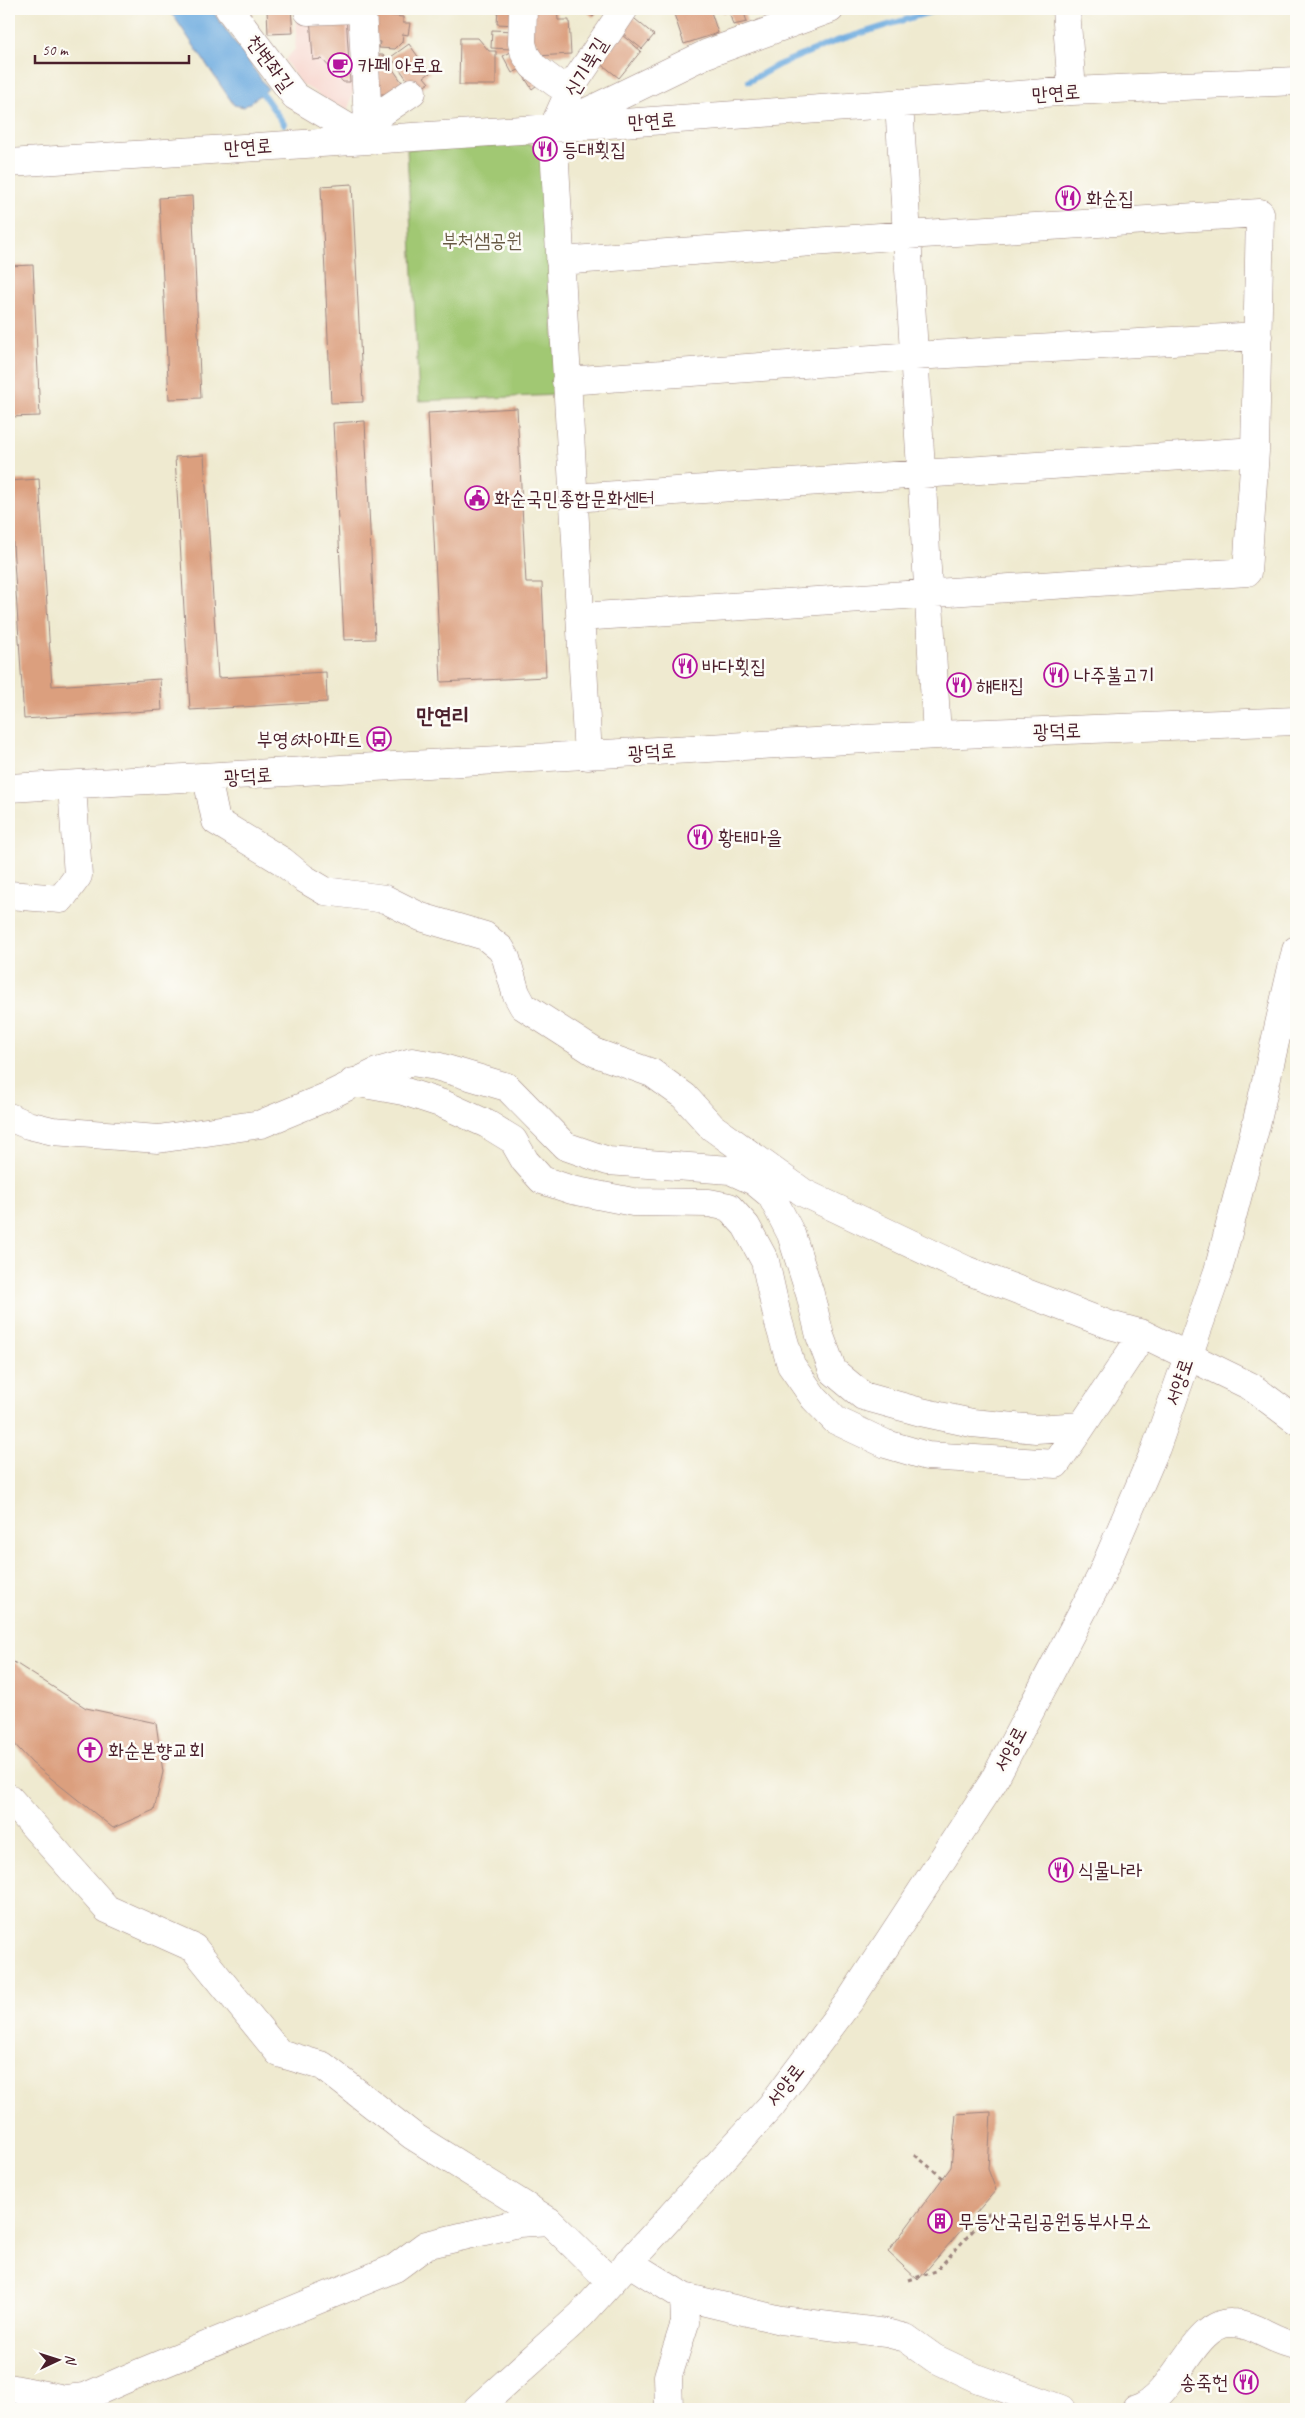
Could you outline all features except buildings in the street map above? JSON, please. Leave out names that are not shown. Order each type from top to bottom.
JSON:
[{"type":"street","points":[[308,11],[357,9]]},
{"type":"street","points":[[362,9],[369,131]]},
{"type":"street","points":[[522,9],[522,43],[525,54],[533,66],[557,84],[572,86]]},
{"type":"street","name":"신기북길","points":[[553,128],[572,86],[624,9]]},
{"type":"street","points":[[588,756],[553,128],[706,54],[829,9]]},
{"type":"street","points":[[1066,9],[1072,91]]},
{"type":"street","name":"천변좌길","points":[[242,14],[276,73],[295,96],[369,131]]},
{"type":"street","name":"만연로","points":[[9,163],[369,131],[553,128],[1072,91],[1296,81]]},
{"type":"street","points":[[369,131],[412,92]]},
{"type":"street","points":[[899,103],[937,736]]},
{"type":"street","points":[[560,261],[907,235],[1260,213],[1255,451],[1247,572],[928,592],[580,618]]},
{"type":"street","points":[[566,381],[914,356],[1258,336]]},
{"type":"street","points":[[573,498],[1255,451]]},
{"type":"street","name":"광덕로","points":[[9,788],[937,736],[1296,721]]},
{"type":"street","points":[[207,778],[216,821],[282,861],[303,878],[325,891],[385,899],[422,917],[486,936],[501,949],[506,958],[516,992],[523,1006],[596,1053],[652,1073],[684,1096],[712,1128],[804,1193],[966,1270],[1110,1325],[1143,1334],[1250,1386],[1296,1420]]},
{"type":"street","points":[[9,896],[60,900],[78,876],[72,785]]},
{"type":"street","name":"서양로","points":[[477,2409],[581,2315],[782,2090],[851,1998],[993,1782],[1100,1578],[1156,1448],[1218,1270],[1249,1153],[1296,950]]},
{"type":"street","points":[[9,1117],[28,1125],[53,1131],[158,1139],[261,1124],[324,1098],[353,1082],[377,1072],[412,1062],[436,1066],[507,1087],[565,1146],[608,1161],[730,1170],[754,1180],[770,1195],[791,1234],[810,1294],[820,1336],[834,1370],[863,1396],[921,1412],[972,1423],[1036,1429],[1082,1426]]},
{"type":"street","points":[[353,1082],[403,1091],[443,1104],[487,1124],[513,1140],[526,1161],[542,1180],[572,1190],[633,1202],[709,1203],[729,1207],[746,1226],[764,1261],[791,1365],[814,1398],[834,1420],[886,1444],[927,1456],[1056,1464],[1143,1334]]},
{"type":"street","points":[[9,1798],[107,1909],[194,1948],[280,2053],[324,2066],[413,2136],[549,2221],[620,2272],[684,2297],[781,2320],[886,2333],[906,2338],[934,2358],[976,2378],[1061,2409]]},
{"type":"street","points":[[9,2388],[65,2398],[85,2397],[135,2374],[395,2268],[426,2245],[519,2223],[549,2221]]},
{"type":"street","points":[[669,2409],[668,2376],[672,2358],[685,2322],[684,2297]]},
{"type":"street","points":[[1136,2409],[1152,2400],[1175,2377],[1206,2334],[1224,2323],[1250,2327],[1281,2342],[1296,2345]]},
{"type":"path","points":[[915,2155],[943,2178]]},
{"type":"path","points":[[909,2280],[936,2271],[990,2212]]},
{"type":"shaded area","points":[[352,9],[356,83],[348,109],[332,103],[299,82],[285,60],[295,49],[297,18]]},
{"type":"green space","name":"부처샘공원","points":[[531,144],[543,155],[558,395],[419,401],[407,149]]},
{"type":"water","points":[[166,9],[211,9],[268,89],[244,107],[234,105],[175,18]]},
{"type":"waterway","points":[[749,81],[778,65],[836,41],[940,9]]},
{"type":"waterway","points":[[257,86],[284,124]]},
{"type":"place","name":"카페 아로요","points":[[340,65]]},
{"type":"place","name":"등대횟집","points":[[545,149]]},
{"type":"place","name":"화순집","points":[[1068,198]]},
{"type":"place","name":"화순국민종합문화센터","points":[[477,498]]},
{"type":"place","name":"바다횟집","points":[[685,666]]},
{"type":"place","name":"나주불고기","points":[[1056,675]]},
{"type":"place","name":"해태집","points":[[959,685]]},
{"type":"place","name":"부영6차아파트","points":[[379,739]]},
{"type":"place","name":"황태마을","points":[[700,837]]},
{"type":"place","name":"화순본향교회","points":[[90,1750]]},
{"type":"place","name":"식물나라","points":[[1061,1870]]},
{"type":"place","name":"무등산국립공원동부사무소","points":[[940,2221]]},
{"type":"place","name":"송죽헌","points":[[1246,2382]]},
{"type":"district","name":"만연리","points":[[443,716]]}]
